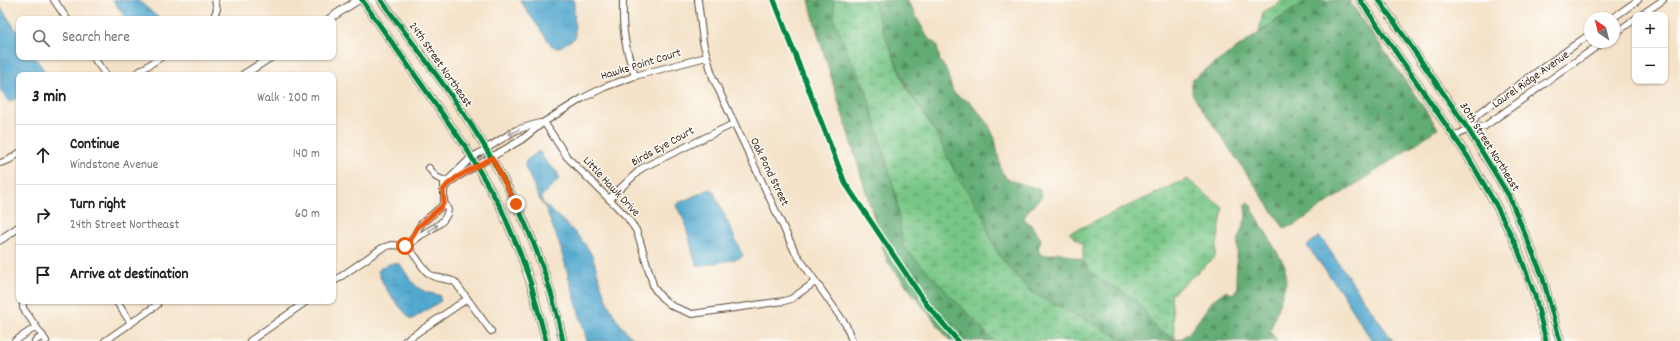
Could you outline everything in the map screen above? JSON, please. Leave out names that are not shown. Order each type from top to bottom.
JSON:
[{"type":"street","points":[[54,0],[65,16]]},
{"type":"street","points":[[214,16],[217,10],[215,0]]},
{"type":"street","points":[[334,16],[358,0]]},
{"type":"street","points":[[362,0],[472,157],[501,208],[520,253],[535,298],[546,341]]},
{"type":"street","name":"24th Street Northeast","points":[[381,0],[459,107],[492,158],[509,190],[537,251],[558,317],[563,341]]},
{"type":"street","points":[[623,0],[622,26],[634,76]]},
{"type":"street","name":"Oak Pond Street","points":[[698,0],[706,57],[713,78],[733,124],[795,252],[846,325],[852,341]]},
{"type":"street","name":"30th Street Northeast","points":[[1360,0],[1454,137],[1496,205],[1517,247],[1535,296],[1546,341]]},
{"type":"street","name":"30th Street Northeast","points":[[1379,0],[1468,129],[1509,196],[1542,275],[1560,341]]},
{"type":"street","points":[[1620,13],[1638,0]]},
{"type":"street","points":[[1645,12],[1663,0]]},
{"type":"street","points":[[1620,30],[1632,21]]},
{"type":"street","name":"Laurel Ridge Avenue","points":[[1468,129],[1478,114],[1584,38]]},
{"type":"street","name":"Laurel Ridge Avenue","points":[[1454,137],[1468,129],[1485,126],[1594,48]]},
{"type":"street","name":"Hawks Point Court","points":[[443,190],[457,177],[523,139],[544,122],[583,98],[605,87],[634,76],[706,57]]},
{"type":"street","points":[[1558,57],[1566,68]]},
{"type":"street","points":[[95,60],[104,72]]},
{"type":"street","points":[[138,72],[156,60]]},
{"type":"street","points":[[248,72],[266,60]]},
{"type":"street","name":"Hawks Point Court","points":[[445,181],[472,157],[516,130],[544,122]]},
{"type":"street","name":"Little Hawk Drive","points":[[544,122],[567,157],[628,217],[636,230],[654,288],[662,298],[672,306],[681,311],[692,314],[784,301],[791,299],[815,282]]},
{"type":"street","name":"Birds Eye Court","points":[[610,198],[642,168],[733,124]]},
{"type":"street","points":[[0,163],[9,160],[16,155]]},
{"type":"street","points":[[407,247],[418,237],[430,231],[444,218],[448,210],[444,202],[443,190],[445,181],[436,177],[429,168]]},
{"type":"street","points":[[407,247],[417,228],[442,206],[444,202]]},
{"type":"street","points":[[0,240],[16,229]]},
{"type":"street","points":[[336,280],[382,248],[391,245],[407,247],[428,274],[435,277],[447,278],[455,282],[491,331]]},
{"type":"street","points":[[405,341],[467,299]]},
{"type":"street","points":[[23,304],[23,308],[44,338],[35,341]]},
{"type":"street","points":[[118,304],[131,323]]},
{"type":"street","points":[[250,341],[303,304]]},
{"type":"street","points":[[105,341],[157,305]]},
{"type":"street","points":[[15,341],[36,327]]},
{"type":"green space","points":[[809,0],[834,0],[834,19],[850,58],[866,90],[896,195],[903,246],[994,341],[950,341],[887,261]]},
{"type":"green space","points":[[834,0],[873,0],[882,28],[906,88],[935,131],[955,172],[985,219],[990,238],[1000,257],[1031,292],[1118,337],[1130,341],[994,341],[903,246],[896,195],[866,90],[850,58],[834,19]]},
{"type":"green space","points":[[873,0],[907,0],[928,38],[937,45],[940,61],[946,69],[953,92],[970,102],[988,123],[995,139],[1001,170],[1007,179],[1039,189],[1042,196],[1027,212],[1024,218],[1041,239],[1038,249],[1041,255],[1048,255],[1058,252],[1083,260],[1090,271],[1103,282],[1115,287],[1137,301],[1156,328],[1173,339],[1179,340],[1189,333],[1214,299],[1225,291],[1233,294],[1238,287],[1236,279],[1238,240],[1246,217],[1245,206],[1248,201],[1285,266],[1286,282],[1270,332],[1278,341],[1130,341],[1118,337],[1031,292],[1000,256],[990,238],[985,219],[955,172],[935,131],[907,88],[882,28]]},
{"type":"green space","points":[[1282,0],[1307,0],[1259,32],[1263,12],[1280,3]]},
{"type":"green space","points":[[1307,0],[1349,0],[1438,128],[1294,225],[1284,228],[1192,94],[1192,79]]},
{"type":"green space","points":[[1187,179],[1223,208],[1215,257],[1171,295],[1175,339],[1156,328],[1137,301],[1115,287],[1103,282],[1090,271],[1083,260],[1083,244],[1069,233]]},
{"type":"water","points":[[113,0],[138,0],[157,16],[124,16]]},
{"type":"water","points":[[519,0],[574,0],[575,38],[558,48],[552,46]]},
{"type":"water","points":[[0,6],[16,30],[16,60],[37,60],[45,72],[16,72],[16,98],[9,102],[0,90]]},
{"type":"water","points":[[539,151],[543,158],[556,170],[559,176],[559,179],[541,197],[543,203],[580,238],[590,252],[605,296],[617,320],[636,341],[587,341],[559,243],[545,207],[541,203],[525,166],[526,161]]},
{"type":"water","points":[[710,189],[713,190],[743,256],[741,258],[698,266],[695,261],[684,220],[676,206],[678,203]]},
{"type":"water","points":[[1319,237],[1322,239],[1393,341],[1372,341],[1340,290],[1307,246]]},
{"type":"water","points":[[392,263],[400,264],[415,285],[425,291],[439,295],[441,301],[411,320],[387,291],[380,278],[378,271],[382,267]]},
{"type":"cycle path","points":[[362,0],[465,146],[501,208],[531,284],[546,341]]},
{"type":"cycle path","points":[[381,0],[453,98],[480,138],[504,180],[526,224],[544,270],[558,317],[563,341]]},
{"type":"cycle path","points":[[774,0],[845,183],[927,305],[958,341]]},
{"type":"cycle path","points":[[1360,0],[1468,157],[1496,205],[1517,247],[1535,296],[1546,341]]},
{"type":"cycle path","points":[[1379,0],[1468,129],[1509,196],[1542,275],[1560,341]]},
{"type":"route","points":[[405,246],[407,247],[417,228],[442,206],[444,202],[443,190],[447,185],[457,177],[492,158],[516,204]]}]
